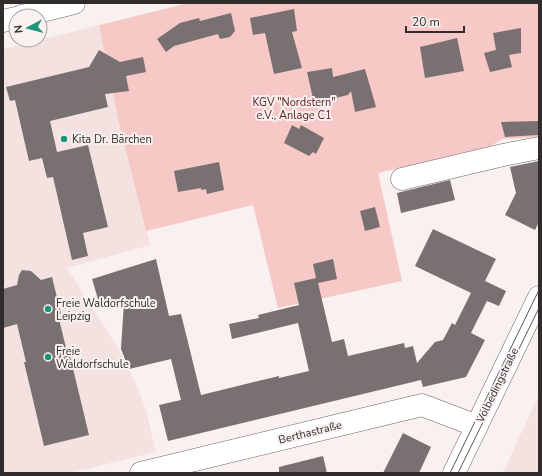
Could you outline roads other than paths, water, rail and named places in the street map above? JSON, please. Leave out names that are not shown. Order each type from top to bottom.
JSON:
[{"type":"street","points":[[48,10],[74,3]]},
{"type":"street","points":[[402,179],[539,148]]},
{"type":"street","name":"Volbedingstraße","points":[[454,473],[539,297]]},
{"type":"street","name":"Berthastraße","points":[[141,473],[422,405],[477,426]]},
{"type":"tram line","points":[[450,473],[539,290]]},
{"type":"tram line","points":[[458,473],[539,308]]},
{"type":"place","name":"Kita Dr. Bärchen","points":[[64,139]]},
{"type":"place","name":"Freie Waldorfschule Leipzig","points":[[48,309]]},
{"type":"place","name":"Freie Waldorfschule","points":[[48,357]]},
{"type":"park label","name":"KGV \"Nordstern\" e.V., Anlage C1","points":[[294,108]]}]
